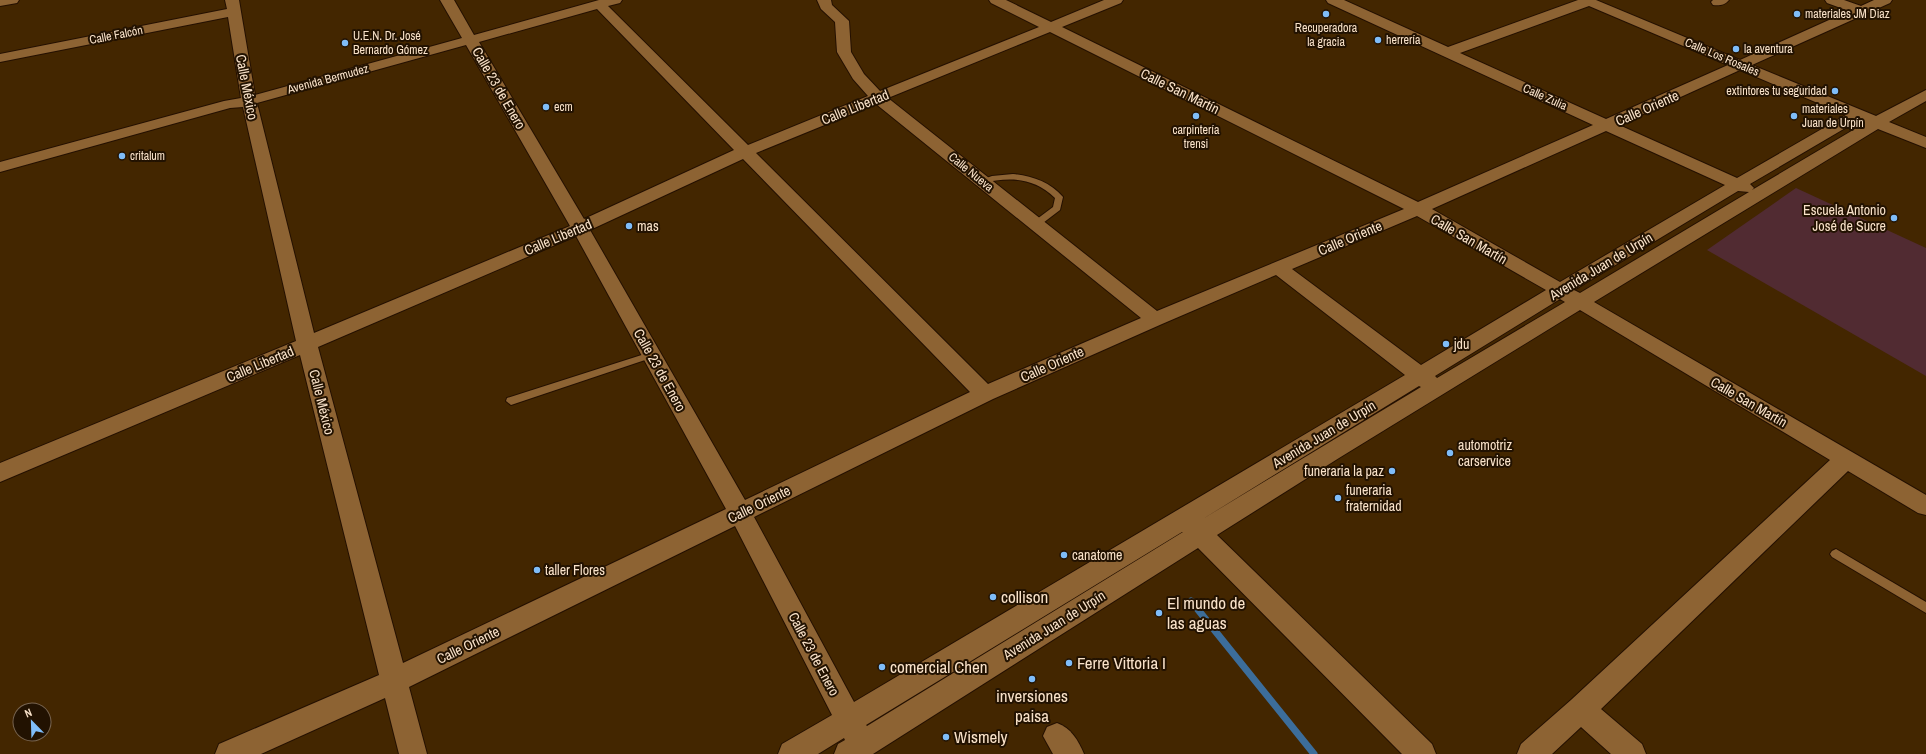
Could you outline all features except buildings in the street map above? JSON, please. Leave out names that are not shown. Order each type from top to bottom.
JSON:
[{"type":"street","points":[[0,2],[12,0]]},
{"type":"street","name":"Calle 23 de Enero","points":[[447,0],[580,228],[740,513],[848,719],[859,751]]},
{"type":"street","name":"Calle Nueva","points":[[824,0],[826,6],[842,21],[844,52],[858,76],[878,98],[1155,319]]},
{"type":"street","name":"Calle San Martín","points":[[996,0],[1418,210],[1560,290],[1926,506]]},
{"type":"street","name":"Calle Libertad","points":[[0,473],[580,228],[746,151],[1116,0]]},
{"type":"street","name":"Calle Zulia","points":[[1332,0],[1758,194]]},
{"type":"street","points":[[1832,0],[1862,11]]},
{"type":"street","name":"Calle Oriente","points":[[229,754],[394,681],[985,394],[1155,319],[1418,210],[1885,0]]},
{"type":"street","points":[[1446,53],[1587,1]]},
{"type":"street","name":"Calle Los Rosales","points":[[1587,1],[1926,143]]},
{"type":"street","points":[[607,2],[746,151],[985,394]]},
{"type":"street","name":"Avenida Bermudez","points":[[0,167],[222,106],[249,101],[607,2]]},
{"type":"street","name":"Calle Falcón","points":[[0,58],[232,6]]},
{"type":"street","name":"Calle México","points":[[232,6],[249,101],[307,344],[413,754]]},
{"type":"street","points":[[1866,119],[1926,94]]},
{"type":"street","name":"Avenida Bermudez","points":[[0,171],[232,108],[249,101]]},
{"type":"street","name":"Avenida Juan de Urpín","points":[[792,754],[848,719],[1192,526],[1429,381],[1560,290],[1736,184],[1866,119]]},
{"type":"street","name":"Avenida Juan de Urpín","points":[[1429,381],[1578,302],[1758,194],[1866,119]]},
{"type":"street","points":[[1279,268],[1429,381]]},
{"type":"street","points":[[1531,754],[1581,709],[1846,458]]},
{"type":"street","points":[[1192,526],[1422,754]]},
{"type":"street","name":"Avenida Juan de Urpín","points":[[859,751],[1192,526]]},
{"type":"street","points":[[1581,709],[1632,754]]},
{"type":"lane","points":[[982,181],[996,177],[1014,176],[1033,179],[1050,188],[1059,197],[1057,208],[1036,224]]},
{"type":"lane","points":[[512,401],[652,355]]},
{"type":"lane","points":[[1836,554],[1926,608]]},
{"type":"shaded area","points":[[1796,188],[1926,248],[1926,376],[1707,250]]},
{"type":"waterway","points":[[1191,601],[1314,754]]},
{"type":"place","name":"Recuperadora la gracia","points":[[1326,14]]},
{"type":"place","name":"materiales JM Diaz","points":[[1797,14]]},
{"type":"place","name":"herrería","points":[[1378,40]]},
{"type":"place","name":"U.E.N. Dr. José Bernardo Gómez","points":[[345,43]]},
{"type":"place","name":"la aventura","points":[[1736,49]]},
{"type":"place","name":"extintores tu seguridad","points":[[1835,91]]},
{"type":"place","name":"ecm","points":[[546,107]]},
{"type":"place","name":"carpintería trensi","points":[[1196,116]]},
{"type":"place","name":"materiales Juan de Urpín","points":[[1794,116]]},
{"type":"place","name":"critalum","points":[[122,156]]},
{"type":"place","name":"Escuela Antonio José de Sucre","points":[[1894,218]]},
{"type":"place","name":"mas","points":[[629,226]]},
{"type":"place","name":"jdu","points":[[1446,344]]},
{"type":"place","name":"automotriz carservice","points":[[1450,453]]},
{"type":"place","name":"funeraria la paz","points":[[1392,471]]},
{"type":"place","name":"funeraria fraternidad","points":[[1338,498]]},
{"type":"place","name":"canatome","points":[[1064,555]]},
{"type":"place","name":"taller Flores","points":[[537,570]]},
{"type":"place","name":"collison","points":[[993,597]]},
{"type":"place","name":"El mundo de las aguas","points":[[1159,613]]},
{"type":"place","name":"Ferre Vittoria I","points":[[1069,663]]},
{"type":"place","name":"comercial Chen","points":[[882,667]]},
{"type":"place","name":"inversiones paisa","points":[[1032,679]]},
{"type":"place","name":"Wismely","points":[[946,737]]}]
